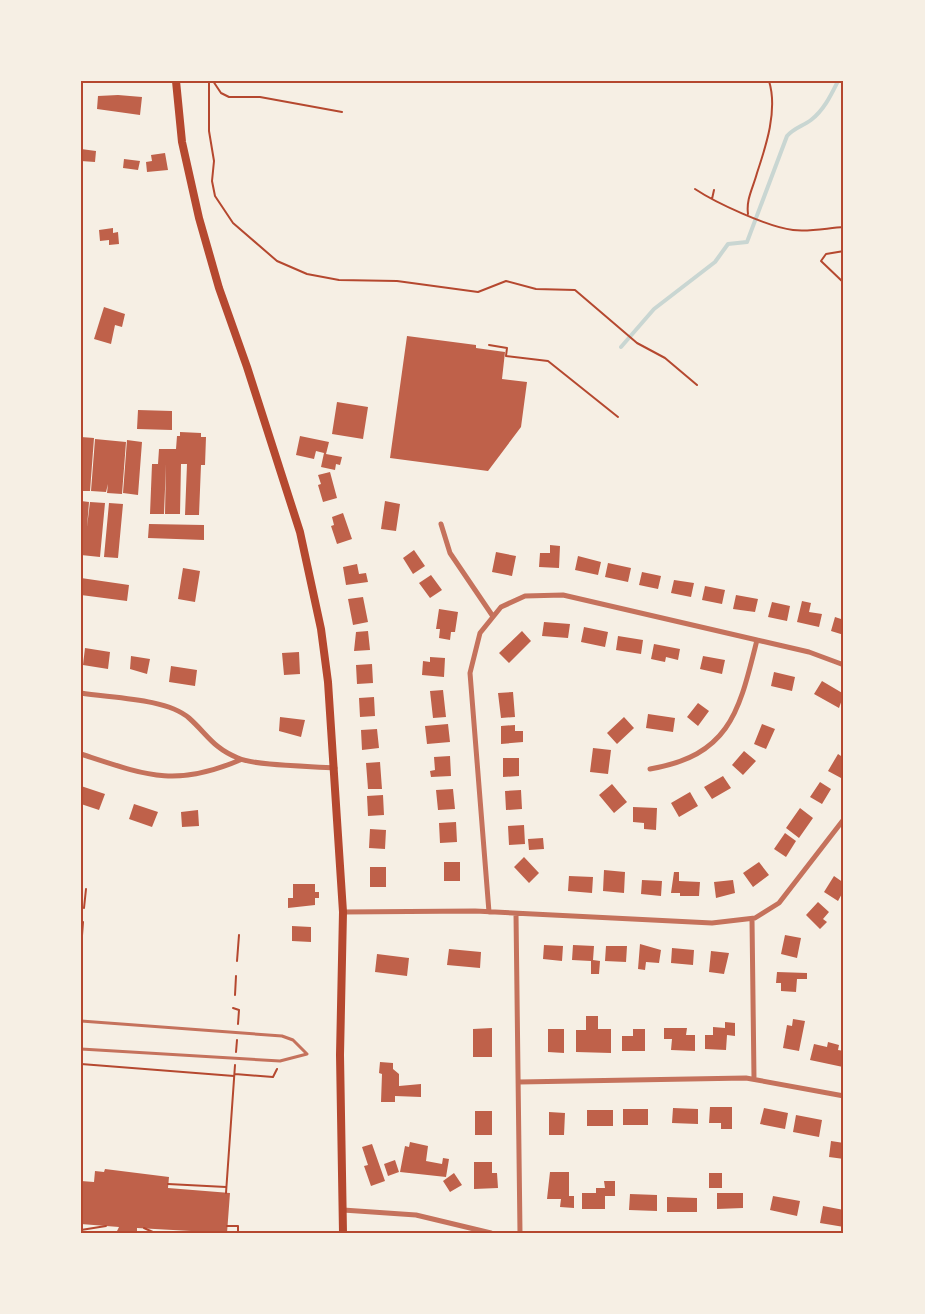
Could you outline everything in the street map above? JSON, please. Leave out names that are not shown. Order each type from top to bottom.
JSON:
[{"type":"main road","points":[[176,81],[182,142],[205,238],[219,288],[248,367],[300,532],[312,583],[328,682],[343,912],[340,1055],[343,1233]]},
{"type":"street","points":[[441,524],[450,553],[492,615]]},
{"type":"street","points":[[489,912],[470,679],[477,639],[492,615],[506,604],[521,597],[557,594],[813,653],[844,665]]},
{"type":"street","points":[[650,769],[694,755],[710,747],[722,735],[739,707],[757,640]]},
{"type":"street","points":[[81,693],[174,709],[189,718],[214,745],[240,760]]},
{"type":"street","points":[[81,754],[161,777],[202,773],[240,760],[334,768]]},
{"type":"street","points":[[343,912],[489,912],[704,923],[752,919],[769,912],[785,897],[844,819]]},
{"type":"street","points":[[516,914],[520,1233]]},
{"type":"street","points":[[752,919],[754,1078]]},
{"type":"street","points":[[519,1082],[754,1078],[844,1096]]},
{"type":"street","points":[[343,1210],[416,1215],[491,1233]]},
{"type":"lane","points":[[81,1021],[282,1036],[293,1040],[307,1054],[280,1061],[81,1049]]},
{"type":"path","points":[[211,81],[220,93],[230,97],[260,97],[342,112]]},
{"type":"path","points":[[211,81],[209,130],[214,160],[212,181],[215,196],[233,223],[277,261],[307,274],[339,280],[397,281],[473,292],[484,291],[506,281],[536,289],[575,290],[637,343],[665,358],[697,386]]},
{"type":"path","points":[[748,214],[748,200],[762,159],[772,104],[769,81]]},
{"type":"path","points":[[695,189],[754,217],[792,230],[844,227]]},
{"type":"path","points":[[712,199],[714,190]]},
{"type":"path","points":[[844,251],[826,254],[821,261],[844,283]]},
{"type":"path","points":[[489,345],[507,348],[506,356],[548,361],[618,417]]},
{"type":"path","points":[[84,908],[86,889]]},
{"type":"path","points":[[81,950],[83,922]]},
{"type":"path","points":[[237,961],[239,935]]},
{"type":"path","points":[[235,995],[236,976]]},
{"type":"path","points":[[233,1008],[239,1010],[238,1027]]},
{"type":"path","points":[[236,1055],[237,1037]]},
{"type":"path","points":[[81,1064],[273,1077],[277,1069]]},
{"type":"path","points":[[226,1193],[235,1065]]},
{"type":"path","points":[[168,1184],[226,1187]]},
{"type":"path","points":[[81,1230],[106,1226]]},
{"type":"path","points":[[227,1226],[238,1226],[238,1233]]},
{"type":"path","points":[[234,1226],[234,1233]]},
{"type":"path","points":[[144,1228],[155,1233]]},
{"type":"building","points":[[98,96],[142,97],[140,115],[97,109]]},
{"type":"building","points":[[81,149],[96,151],[95,162],[81,161]]},
{"type":"building","points":[[165,153],[168,170],[147,172],[146,162],[152,161],[151,155]]},
{"type":"building","points":[[124,159],[140,161],[138,170],[123,168]]},
{"type":"building","points":[[113,228],[113,233],[118,232],[119,244],[109,245],[109,240],[100,241],[99,230]]},
{"type":"building","points":[[104,307],[125,314],[122,327],[115,325],[111,344],[94,339]]},
{"type":"building","points":[[407,336],[476,345],[476,348],[505,352],[502,379],[527,382],[521,427],[488,471],[390,458]]},
{"type":"building","points":[[337,402],[368,407],[363,439],[332,434]]},
{"type":"building","points":[[138,410],[172,411],[172,430],[137,429]]},
{"type":"building","points":[[180,432],[201,433],[201,437],[206,437],[205,465],[201,465],[199,515],[185,515],[187,464],[181,464],[180,514],[165,514],[166,464],[164,514],[150,514],[152,464],[158,464],[159,449],[176,449],[177,436],[180,436]]},
{"type":"building","points":[[300,436],[329,442],[326,454],[342,457],[340,465],[336,464],[335,470],[321,467],[324,453],[316,451],[314,459],[296,455]]},
{"type":"building","points":[[81,437],[94,438],[90,491],[81,491]]},
{"type":"building","points":[[95,439],[126,442],[122,494],[107,493],[108,484],[106,492],[91,491]]},
{"type":"building","points":[[127,440],[142,442],[138,495],[123,493]]},
{"type":"building","points":[[330,472],[337,498],[323,502],[318,485],[321,484],[318,475]]},
{"type":"building","points":[[81,501],[89,502],[87,527],[90,502],[105,503],[100,557],[81,555]]},
{"type":"building","points":[[385,501],[400,504],[396,531],[381,529]]},
{"type":"building","points":[[109,503],[123,504],[118,558],[104,557]]},
{"type":"building","points":[[343,513],[352,539],[337,544],[331,526],[334,525],[332,517]]},
{"type":"building","points":[[149,524],[204,525],[204,540],[148,538]]},
{"type":"building","points":[[550,545],[560,546],[559,568],[539,567],[540,553],[550,553]]},
{"type":"building","points":[[414,550],[425,566],[413,574],[403,558]]},
{"type":"building","points":[[496,552],[516,556],[512,576],[492,572]]},
{"type":"building","points":[[578,556],[601,562],[598,575],[575,570]]},
{"type":"building","points":[[608,563],[631,568],[628,582],[605,577]]},
{"type":"building","points":[[357,564],[359,574],[366,573],[368,582],[346,585],[343,567]]},
{"type":"building","points":[[183,568],[200,571],[195,602],[178,599]]},
{"type":"building","points":[[642,572],[661,576],[658,589],[639,585]]},
{"type":"building","points":[[431,575],[442,590],[430,598],[419,583]]},
{"type":"building","points":[[81,578],[129,585],[127,601],[81,595]]},
{"type":"building","points":[[674,580],[694,583],[691,597],[671,593]]},
{"type":"building","points":[[705,586],[725,590],[722,604],[702,600]]},
{"type":"building","points":[[736,595],[758,599],[755,612],[733,609]]},
{"type":"building","points":[[363,597],[368,622],[353,625],[348,599]]},
{"type":"building","points":[[802,601],[811,603],[809,612],[822,614],[819,627],[797,622]]},
{"type":"building","points":[[772,602],[790,606],[787,621],[768,617]]},
{"type":"building","points":[[439,609],[458,612],[455,632],[451,632],[450,640],[439,638],[440,629],[436,629]]},
{"type":"building","points":[[835,617],[844,620],[844,635],[831,631]]},
{"type":"building","points":[[544,622],[570,624],[568,638],[542,636]]},
{"type":"building","points":[[584,627],[608,632],[605,647],[581,642]]},
{"type":"building","points":[[368,631],[370,650],[354,651],[356,632]]},
{"type":"building","points":[[522,631],[531,641],[509,663],[499,653]]},
{"type":"building","points":[[618,636],[643,640],[641,654],[616,650]]},
{"type":"building","points":[[654,644],[680,649],[678,660],[666,657],[665,662],[651,659]]},
{"type":"building","points":[[85,648],[110,652],[108,669],[83,665]]},
{"type":"building","points":[[299,652],[300,674],[284,675],[282,653]]},
{"type":"building","points":[[131,656],[150,659],[147,674],[130,669]]},
{"type":"building","points":[[703,656],[725,660],[722,674],[700,669]]},
{"type":"building","points":[[430,657],[445,658],[444,677],[422,675],[423,661],[430,662]]},
{"type":"building","points":[[372,664],[373,683],[357,684],[356,665]]},
{"type":"building","points":[[171,666],[197,670],[195,686],[169,682]]},
{"type":"building","points":[[774,672],[795,677],[792,691],[771,686]]},
{"type":"building","points":[[822,681],[844,694],[839,708],[814,694]]},
{"type":"building","points":[[443,690],[446,717],[433,718],[430,691]]},
{"type":"building","points":[[513,692],[515,717],[501,718],[498,693]]},
{"type":"building","points":[[374,697],[375,716],[360,717],[359,698]]},
{"type":"building","points":[[698,703],[709,711],[698,726],[687,717]]},
{"type":"building","points":[[648,714],[675,718],[673,732],[646,728]]},
{"type":"building","points":[[280,717],[305,720],[301,737],[279,731]]},
{"type":"building","points":[[624,717],[634,728],[617,744],[607,733]]},
{"type":"building","points":[[448,724],[450,742],[427,744],[425,726]]},
{"type":"building","points":[[762,724],[775,729],[766,749],[754,744]]},
{"type":"building","points":[[515,725],[515,731],[523,731],[523,742],[501,744],[501,726]]},
{"type":"building","points":[[377,729],[379,748],[362,750],[361,730]]},
{"type":"building","points":[[593,748],[611,750],[608,774],[590,772]]},
{"type":"building","points":[[744,751],[756,761],[743,775],[732,765]]},
{"type":"building","points":[[838,754],[844,758],[841,778],[828,771]]},
{"type":"building","points":[[450,756],[451,776],[431,777],[430,771],[435,770],[434,757]]},
{"type":"building","points":[[503,758],[519,758],[519,776],[503,777]]},
{"type":"building","points":[[380,762],[382,789],[368,789],[366,763]]},
{"type":"building","points":[[723,776],[731,788],[712,799],[704,787]]},
{"type":"building","points":[[820,782],[831,789],[822,804],[810,797]]},
{"type":"building","points":[[612,784],[627,802],[614,813],[599,795]]},
{"type":"building","points":[[81,786],[105,794],[99,810],[81,804]]},
{"type":"building","points":[[453,789],[455,809],[438,810],[436,790]]},
{"type":"building","points":[[521,790],[522,809],[506,810],[505,791]]},
{"type":"building","points":[[690,792],[698,806],[679,817],[671,803]]},
{"type":"building","points":[[383,795],[384,815],[368,816],[367,796]]},
{"type":"building","points":[[134,804],[158,812],[152,827],[129,819]]},
{"type":"building","points":[[633,807],[657,808],[656,830],[644,829],[644,823],[633,822]]},
{"type":"building","points":[[800,808],[813,818],[799,838],[786,828]]},
{"type":"building","points":[[198,810],[199,826],[182,827],[181,812]]},
{"type":"building","points":[[456,822],[457,842],[440,843],[439,823]]},
{"type":"building","points":[[524,825],[525,844],[509,845],[508,826]]},
{"type":"building","points":[[370,829],[386,830],[385,849],[369,848]]},
{"type":"building","points":[[785,833],[796,841],[786,857],[774,849]]},
{"type":"building","points":[[543,838],[544,849],[529,850],[528,839]]},
{"type":"building","points":[[524,857],[539,873],[529,883],[514,867]]},
{"type":"building","points":[[444,862],[460,862],[460,881],[444,881]]},
{"type":"building","points":[[759,862],[769,875],[753,887],[743,873]]},
{"type":"building","points":[[370,867],[386,867],[386,887],[370,887]]},
{"type":"building","points":[[604,870],[625,872],[624,893],[603,891]]},
{"type":"building","points":[[674,872],[679,872],[679,881],[700,882],[699,896],[680,896],[680,893],[671,893]]},
{"type":"building","points":[[569,876],[593,877],[592,893],[568,891]]},
{"type":"building","points":[[834,876],[844,883],[844,890],[838,901],[824,892]]},
{"type":"building","points":[[642,880],[662,881],[661,896],[641,894]]},
{"type":"building","points":[[733,880],[735,893],[716,898],[714,882]]},
{"type":"building","points":[[293,884],[315,884],[315,892],[319,892],[319,898],[315,898],[315,905],[288,908],[288,898],[293,898]]},
{"type":"building","points":[[818,902],[829,912],[823,919],[827,922],[820,929],[806,915]]},
{"type":"building","points":[[292,926],[311,927],[311,942],[292,941]]},
{"type":"building","points":[[785,935],[801,938],[797,958],[781,954]]},
{"type":"building","points":[[640,944],[661,950],[659,963],[646,962],[645,970],[638,969]]},
{"type":"building","points":[[544,945],[563,946],[562,961],[543,959]]},
{"type":"building","points":[[573,945],[594,946],[593,960],[600,961],[599,974],[591,974],[591,961],[572,960]]},
{"type":"building","points":[[606,946],[627,946],[626,962],[605,961]]},
{"type":"building","points":[[672,948],[694,950],[693,965],[671,963]]},
{"type":"building","points":[[449,949],[481,952],[480,968],[447,965]]},
{"type":"building","points":[[711,951],[729,953],[724,974],[709,972]]},
{"type":"building","points":[[377,954],[409,958],[407,976],[375,972]]},
{"type":"building","points":[[777,972],[807,973],[807,979],[797,979],[796,992],[781,991],[781,983],[776,983]]},
{"type":"building","points":[[586,1016],[598,1016],[598,1029],[611,1029],[611,1053],[576,1052],[576,1030],[586,1030]]},
{"type":"building","points":[[793,1019],[805,1021],[799,1051],[783,1048],[787,1025],[792,1026]]},
{"type":"building","points":[[725,1022],[735,1023],[735,1036],[727,1035],[726,1050],[705,1049],[705,1035],[713,1035],[713,1027],[725,1028]]},
{"type":"building","points":[[492,1028],[492,1057],[473,1057],[473,1029]]},
{"type":"building","points":[[664,1028],[687,1028],[686,1035],[695,1035],[695,1051],[671,1050],[672,1039],[664,1039]]},
{"type":"building","points":[[548,1029],[564,1029],[564,1053],[548,1052]]},
{"type":"building","points":[[633,1029],[645,1029],[645,1051],[622,1051],[622,1036],[633,1036]]},
{"type":"building","points":[[828,1042],[839,1045],[838,1050],[844,1051],[843,1067],[810,1060],[814,1044],[827,1047]]},
{"type":"building","points":[[380,1062],[393,1063],[393,1069],[399,1074],[399,1086],[421,1084],[421,1097],[395,1096],[395,1102],[381,1102]]},
{"type":"building","points":[[710,1107],[732,1107],[732,1129],[721,1129],[721,1123],[709,1123]]},
{"type":"building","points":[[673,1108],[698,1109],[698,1124],[672,1123]]},
{"type":"building","points":[[764,1108],[788,1113],[785,1129],[760,1124]]},
{"type":"building","points":[[623,1109],[648,1109],[648,1125],[623,1125]]},
{"type":"building","points":[[587,1110],[613,1110],[613,1126],[587,1126]]},
{"type":"building","points":[[475,1111],[492,1111],[492,1135],[475,1135]]},
{"type":"building","points":[[549,1112],[565,1113],[564,1135],[549,1135]]},
{"type":"building","points":[[796,1115],[822,1120],[819,1137],[793,1132]]},
{"type":"building","points":[[831,1141],[844,1143],[844,1159],[829,1157]]},
{"type":"building","points":[[410,1142],[428,1146],[426,1161],[442,1164],[443,1158],[449,1159],[446,1177],[400,1172],[405,1146],[409,1147]]},
{"type":"building","points":[[372,1144],[385,1181],[371,1186],[364,1166],[368,1165],[362,1147]]},
{"type":"building","points":[[395,1160],[399,1172],[388,1176],[384,1164]]},
{"type":"building","points":[[474,1162],[492,1162],[492,1173],[497,1173],[498,1188],[474,1189]]},
{"type":"building","points":[[105,1169],[169,1177],[168,1188],[230,1193],[227,1233],[137,1228],[137,1233],[116,1233],[119,1227],[81,1224],[81,1181],[94,1182],[95,1171],[104,1172]]},
{"type":"building","points":[[550,1172],[569,1172],[569,1196],[574,1196],[574,1208],[560,1207],[561,1199],[547,1199]]},
{"type":"building","points":[[454,1173],[462,1185],[450,1192],[443,1181]]},
{"type":"building","points":[[709,1173],[722,1173],[722,1188],[709,1188]]},
{"type":"building","points":[[604,1181],[615,1181],[615,1196],[605,1196],[605,1209],[582,1209],[582,1193],[596,1193],[596,1188],[605,1188]]},
{"type":"building","points":[[717,1193],[743,1193],[743,1208],[717,1209]]},
{"type":"building","points":[[630,1194],[657,1195],[657,1211],[629,1210]]},
{"type":"building","points":[[773,1196],[800,1201],[797,1216],[770,1210]]},
{"type":"building","points":[[667,1197],[697,1198],[697,1212],[667,1212]]},
{"type":"building","points":[[823,1206],[844,1210],[844,1227],[820,1223]]},
{"type":"waterway","points":[[621,347],[654,309],[715,262],[728,244],[747,242],[787,136],[820,112],[838,81]]}]
